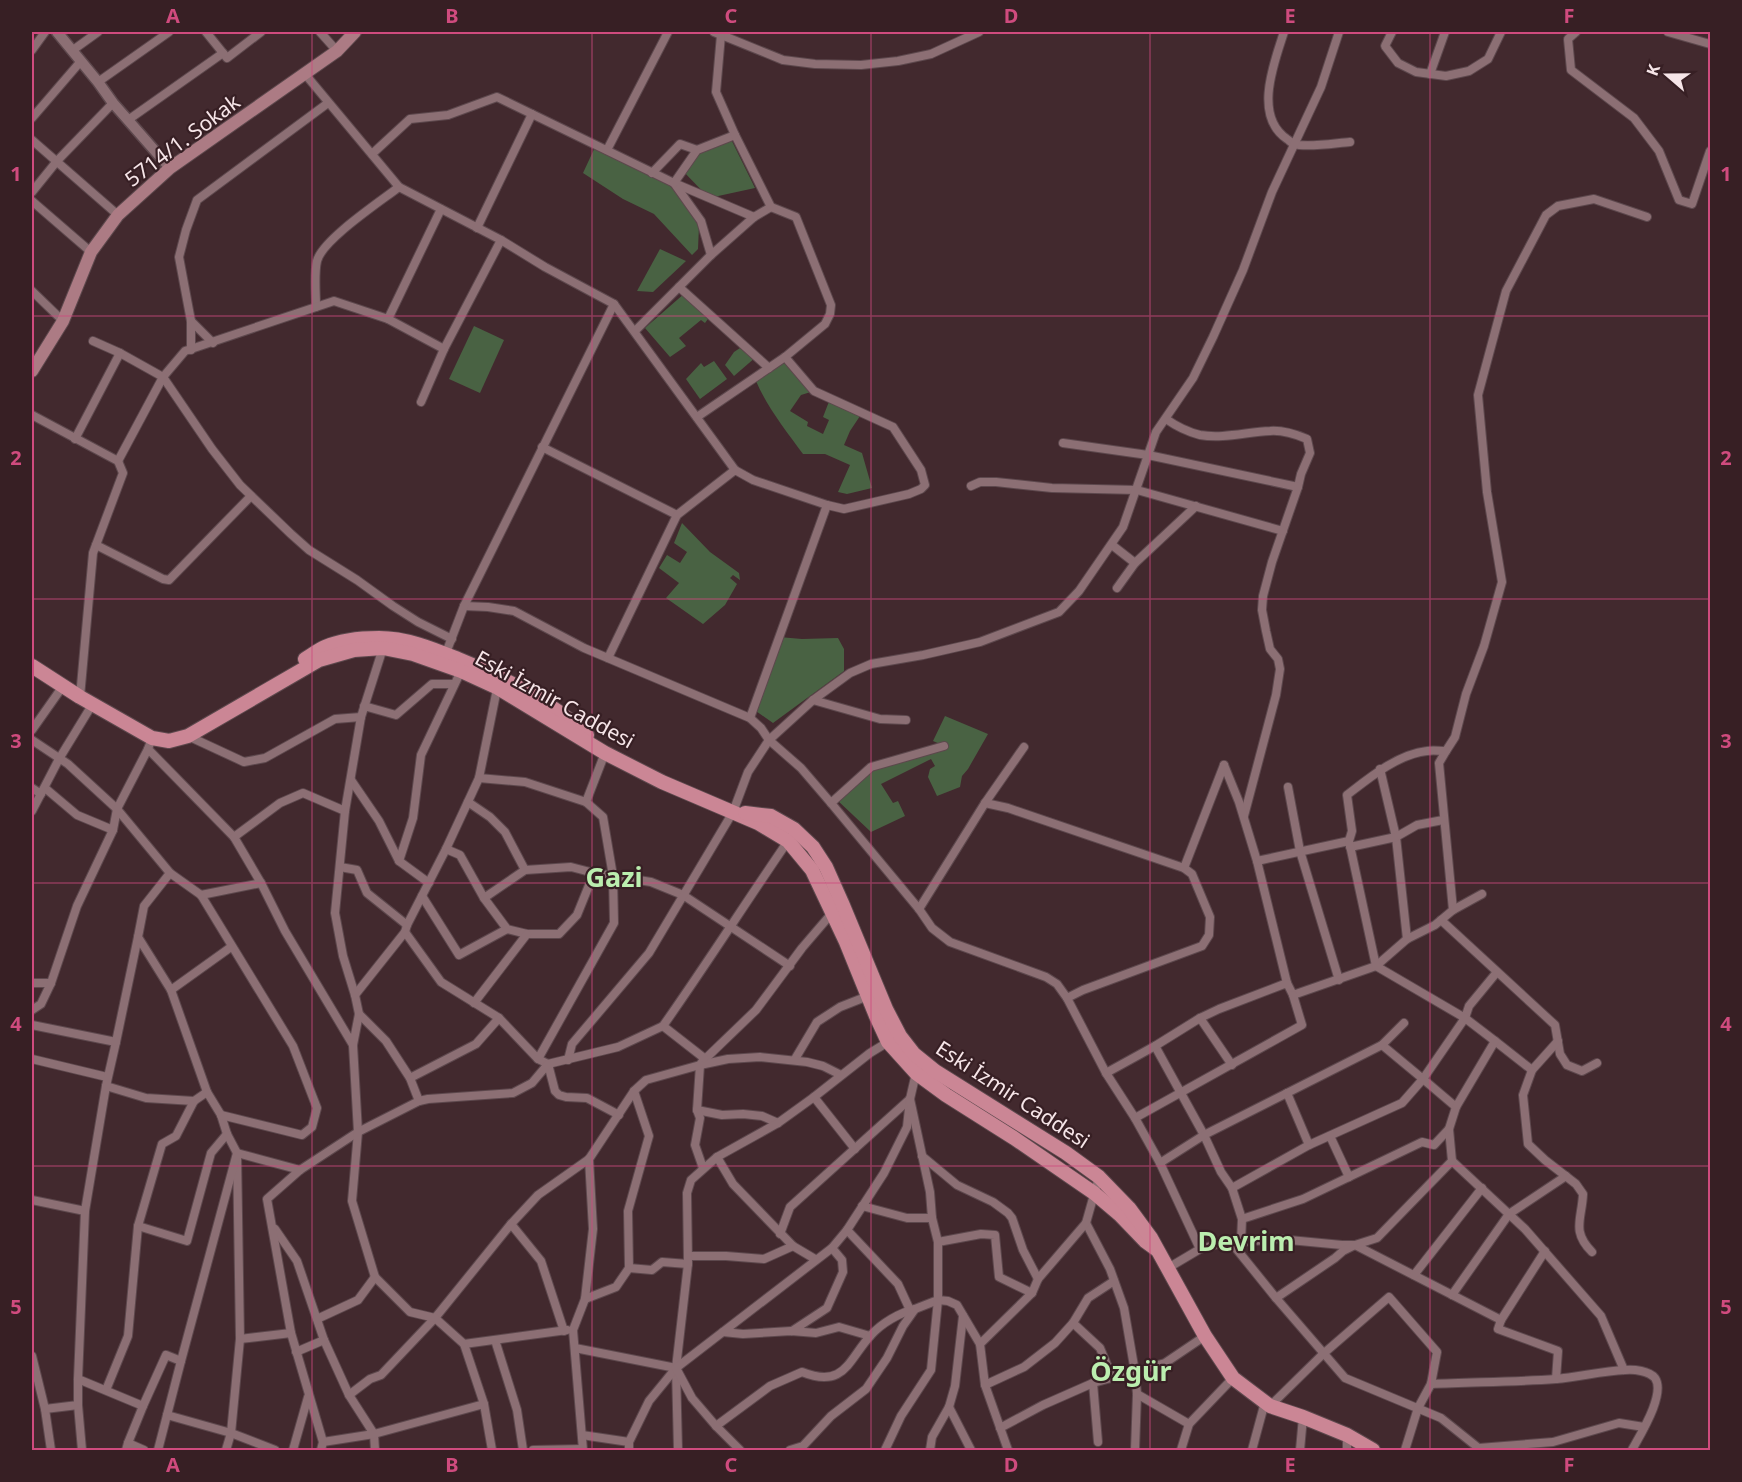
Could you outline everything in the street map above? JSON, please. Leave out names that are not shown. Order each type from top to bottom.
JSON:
[{"type":"main road","name":"5714/1. Sokak","points":[[32,371],[63,321],[91,252],[118,215],[170,168],[337,51],[355,32]]},
{"type":"main road","points":[[150,744],[187,727],[327,646],[353,640],[380,638],[405,641],[499,682]]},
{"type":"main road","name":"Eski İzmir Caddesi","points":[[32,666],[150,744],[188,736],[319,660],[354,650],[383,648],[444,659],[461,671],[499,682],[605,753],[662,782],[758,823],[789,841],[812,870],[888,1042],[916,1073],[1094,1193],[1156,1249]]},
{"type":"main road","name":"Eski İzmir Caddesi","points":[[733,812],[771,816],[794,829],[813,847],[826,867],[886,1010],[900,1036],[914,1054],[935,1071],[1066,1153],[1100,1178],[1129,1208],[1151,1238],[1205,1336],[1233,1378],[1268,1404],[1347,1435],[1373,1450]]},
{"type":"street","points":[[32,50],[45,32]]},
{"type":"street","points":[[57,32],[113,103],[170,168]]},
{"type":"street","points":[[73,50],[98,32]]},
{"type":"street","points":[[98,82],[169,32]]},
{"type":"street","points":[[206,32],[227,58],[261,32]]},
{"type":"street","points":[[320,32],[337,51]]},
{"type":"street","points":[[607,150],[668,32]]},
{"type":"street","points":[[698,417],[769,368],[825,324],[830,315],[831,305],[796,216],[771,207],[716,92],[718,33],[783,60],[815,64],[861,65],[931,54],[980,32]]},
{"type":"street","points":[[1284,32],[1270,76],[1269,98],[1272,124],[1294,144],[1319,145],[1350,142]]},
{"type":"street","points":[[567,1060],[572,1044],[649,953],[733,812],[748,772],[769,740],[813,700],[850,673],[871,664],[980,642],[1059,612],[1079,591],[1123,526],[1156,432],[1193,378],[1213,337],[1243,270],[1272,192],[1321,87],[1339,32]]},
{"type":"street","points":[[1392,32],[1384,46],[1398,63],[1416,72],[1446,76],[1469,71],[1488,59],[1501,32]]},
{"type":"street","points":[[1430,74],[1445,32]]},
{"type":"street","points":[[1576,32],[1568,39],[1570,70],[1634,118],[1659,151],[1679,200],[1692,204],[1710,151]]},
{"type":"street","points":[[1668,32],[1710,44]]},
{"type":"street","points":[[128,120],[223,53]]},
{"type":"street","points":[[32,118],[81,61]]},
{"type":"street","points":[[305,74],[399,187],[501,240],[545,267],[614,304],[735,470],[753,480],[844,509],[909,494],[925,485],[921,470],[893,427],[814,391],[784,357]]},
{"type":"street","points":[[372,154],[410,119],[448,115],[497,97],[674,183],[754,217]]},
{"type":"street","points":[[32,192],[57,161],[113,103]]},
{"type":"street","points":[[191,350],[191,321],[179,257],[197,200],[328,103]]},
{"type":"street","points":[[477,228],[532,114]]},
{"type":"street","points":[[674,183],[697,150],[735,135]]},
{"type":"street","points":[[32,140],[118,215]]},
{"type":"street","points":[[652,172],[680,144],[697,150]]},
{"type":"street","points":[[674,183],[700,221],[711,255]]},
{"type":"street","points":[[316,307],[318,259],[328,244],[399,187]]},
{"type":"street","points":[[1453,910],[1439,763],[1455,737],[1466,694],[1484,646],[1502,582],[1487,492],[1478,395],[1506,291],[1546,215],[1558,206],[1594,199],[1647,217]]},
{"type":"street","points":[[32,201],[91,252]]},
{"type":"street","points":[[635,331],[711,255],[754,217],[771,207]]},
{"type":"street","points":[[388,319],[441,209]]},
{"type":"street","points":[[421,402],[444,349],[501,240]]},
{"type":"street","points":[[678,287],[769,368]]},
{"type":"street","points":[[32,291],[63,321]]},
{"type":"street","points":[[117,461],[163,377],[185,351],[334,301],[388,319],[444,349]]},
{"type":"street","points":[[444,659],[464,606],[614,304]]},
{"type":"street","points":[[191,321],[213,343]]},
{"type":"street","points":[[93,341],[163,377],[212,449],[240,485],[309,550],[418,622],[452,639]]},
{"type":"street","points":[[75,439],[120,353]]},
{"type":"street","points":[[32,415],[117,461],[123,473],[93,553],[80,697]]},
{"type":"street","points":[[1166,419],[1199,435],[1224,436],[1272,431],[1290,433],[1306,438],[1310,453],[1301,474],[1265,587],[1262,610],[1270,649],[1278,659],[1280,669],[1276,694],[1244,816]]},
{"type":"street","points":[[1063,443],[1149,455],[1298,487]]},
{"type":"street","points":[[542,447],[677,515]]},
{"type":"street","points":[[608,658],[677,515],[735,470]]},
{"type":"street","points":[[971,486],[980,482],[996,482],[1052,488],[1137,490],[1283,531]]},
{"type":"street","points":[[96,545],[169,580],[251,496]]},
{"type":"street","points":[[750,718],[827,505]]},
{"type":"street","points":[[1117,588],[1135,563],[1196,506]]},
{"type":"street","points":[[1112,544],[1135,563]]},
{"type":"street","points":[[464,606],[514,611],[584,648],[750,718],[769,740],[801,768],[919,909],[932,928],[950,942],[1046,977],[1057,984],[1067,998],[1106,1073],[1160,1163],[1200,1249]]},
{"type":"street","points":[[383,648],[361,717],[345,812],[335,913],[343,956],[359,1014],[352,1045],[358,1132],[352,1201],[375,1277],[410,1312],[435,1318],[464,1344],[484,1404],[492,1450]]},
{"type":"street","points":[[399,861],[412,818],[422,755],[461,671]]},
{"type":"street","points":[[355,995],[406,929],[468,802],[479,778],[499,682]]},
{"type":"street","points":[[364,706],[396,715],[432,684],[454,684]]},
{"type":"street","points":[[32,730],[63,686]]},
{"type":"street","points":[[813,700],[880,719],[906,720]]},
{"type":"street","points":[[32,811],[59,759],[92,705]]},
{"type":"street","points":[[188,736],[244,762],[265,758],[335,718],[361,717]]},
{"type":"street","points":[[32,740],[68,764],[117,809],[170,873],[201,895],[293,1046],[317,1108],[312,1127],[302,1135],[221,1115]]},
{"type":"street","points":[[32,1010],[41,1004],[51,983],[77,906],[113,830],[117,809],[150,744],[234,837],[285,931],[352,1045]]},
{"type":"street","points":[[831,803],[871,767],[944,746]]},
{"type":"street","points":[[919,909],[1024,747]]},
{"type":"street","points":[[1446,751],[1425,751],[1380,769],[1347,795],[1352,831],[1349,844],[1376,966],[1465,1018],[1532,1070]]},
{"type":"street","points":[[586,802],[605,753]]},
{"type":"street","points":[[1135,1118],[1302,1025],[1287,983],[1244,816],[1224,765],[1184,868]]},
{"type":"street","points":[[1380,769],[1396,837],[1407,939]]},
{"type":"street","points":[[479,778],[525,782],[586,802],[603,817],[613,876],[614,923],[538,1059]]},
{"type":"street","points":[[351,780],[379,821],[399,861],[429,883]]},
{"type":"street","points":[[1288,787],[1300,851],[1339,980]]},
{"type":"street","points":[[32,788],[43,791],[77,815],[113,830]]},
{"type":"street","points":[[234,837],[280,803],[303,793],[345,812]]},
{"type":"street","points":[[468,802],[490,817],[505,832],[525,870]]},
{"type":"street","points":[[986,803],[1008,808],[1184,868],[1192,874],[1210,917],[1209,935],[1202,946],[1067,998]]},
{"type":"street","points":[[1257,861],[1300,851],[1396,837],[1417,825],[1443,820]]},
{"type":"street","points":[[484,1404],[322,1446],[291,1333],[267,1199],[300,1170],[358,1132],[419,1101],[436,1097],[513,1093],[532,1083],[548,1064],[618,1047],[663,1026],[789,841]]},
{"type":"street","points":[[446,849],[460,855],[484,898],[507,929],[527,934],[559,934],[577,915],[594,873]]},
{"type":"street","points":[[340,867],[357,870],[367,893],[406,929],[441,982],[499,1018],[538,1059],[548,1064],[555,1091],[559,1095],[591,1099],[619,1115]]},
{"type":"street","points":[[484,898],[525,870],[571,867],[651,882],[683,895],[790,966]]},
{"type":"street","points":[[82,1450],[78,1379],[85,1211],[106,1082],[144,906],[170,873]]},
{"type":"street","points":[[201,895],[261,883]]},
{"type":"street","points":[[1293,995],[1376,966],[1407,939],[1482,894]]},
{"type":"street","points":[[422,896],[459,955],[507,929]]},
{"type":"street","points":[[703,1168],[695,1144],[700,1118],[697,1110],[702,1062],[756,1010],[802,948],[832,913]]},
{"type":"street","points":[[1441,920],[1555,1025],[1560,1054],[1567,1065],[1582,1071],[1597,1063]]},
{"type":"street","points":[[474,1003],[527,934]]},
{"type":"street","points":[[138,937],[171,990],[207,1092],[221,1115],[227,1134],[237,1153],[240,1339],[231,1432],[226,1450]]},
{"type":"street","points":[[171,990],[231,947]]},
{"type":"street","points":[[1232,1188],[1310,1145],[1402,1103],[1424,1079],[1465,1018],[1469,1006],[1497,972]]},
{"type":"street","points":[[32,983],[51,983]]},
{"type":"street","points":[[1106,1073],[1200,1018],[1287,983]]},
{"type":"street","points":[[795,1059],[817,1022],[840,1007],[868,996]]},
{"type":"street","points":[[359,1014],[386,1041],[410,1078],[419,1101]]},
{"type":"street","points":[[410,1078],[476,1044],[499,1018]]},
{"type":"street","points":[[1200,1018],[1232,1065]]},
{"type":"street","points":[[1160,1163],[1204,1135],[1382,1045],[1404,1023]]},
{"type":"street","points":[[32,1024],[116,1042]]},
{"type":"street","points":[[663,1026],[702,1062]]},
{"type":"street","points":[[1495,1041],[1455,1107],[1449,1129],[1452,1161],[1545,1251],[1600,1316],[1624,1370]]},
{"type":"street","points":[[1558,1041],[1532,1070],[1523,1095],[1528,1144],[1576,1184],[1583,1194],[1580,1233],[1583,1243],[1592,1252]]},
{"type":"street","points":[[678,1450],[676,1368],[688,1260],[687,1193],[691,1180],[717,1157],[778,1123],[870,1053],[888,1042]]},
{"type":"street","points":[[1382,1045],[1455,1107]]},
{"type":"street","points":[[1155,1046],[1204,1135],[1221,1172],[1232,1188],[1242,1219],[1241,1242]]},
{"type":"street","points":[[349,1395],[370,1379],[381,1375],[435,1318],[511,1224],[538,1195],[589,1159],[634,1091],[646,1080],[702,1062],[760,1057],[795,1059],[823,1066],[841,1075]]},
{"type":"street","points":[[32,1059],[106,1082],[146,1098],[194,1101]]},
{"type":"street","points":[[582,1435],[629,1446],[649,1401],[676,1368],[832,1248],[847,1230],[884,1173],[907,1126],[916,1073]]},
{"type":"street","points":[[585,1299],[616,1287],[629,1268],[628,1211],[649,1136],[634,1091]]},
{"type":"street","points":[[105,1390],[128,1336],[138,1226],[162,1144],[176,1136],[194,1101],[207,1092]]},
{"type":"street","points":[[1287,1094],[1310,1145]]},
{"type":"street","points":[[814,1097],[855,1149]]},
{"type":"street","points":[[780,1234],[790,1207],[910,1099]]},
{"type":"street","points":[[885,1450],[901,1416],[931,1370],[938,1300],[938,1242],[910,1099]]},
{"type":"street","points":[[697,1110],[722,1115],[762,1116],[778,1123]]},
{"type":"street","points":[[1242,1219],[1303,1199],[1422,1142],[1434,1144],[1449,1129]]},
{"type":"street","points":[[138,1226],[187,1241],[211,1153],[227,1134]]},
{"type":"street","points":[[1330,1136],[1349,1177]]},
{"type":"street","points":[[237,1153],[300,1170]]},
{"type":"street","points":[[158,1450],[237,1153]]},
{"type":"street","points":[[922,1156],[957,1185],[993,1202],[1008,1213],[1038,1279]]},
{"type":"street","points":[[717,1157],[733,1184],[780,1234],[793,1246],[815,1259]]},
{"type":"street","points":[[569,1330],[585,1299],[593,1229],[589,1159]]},
{"type":"street","points":[[1276,1298],[1342,1251],[1377,1238],[1452,1161]]},
{"type":"street","points":[[1452,1295],[1509,1214],[1566,1176]]},
{"type":"street","points":[[980,1344],[1032,1293],[1038,1279],[1086,1223],[1100,1178]]},
{"type":"street","points":[[1414,1275],[1482,1188]]},
{"type":"street","points":[[32,1200],[85,1211]]},
{"type":"street","points":[[862,1206],[877,1212],[907,1218],[932,1218]]},
{"type":"street","points":[[1086,1223],[1110,1269],[1124,1308],[1137,1394],[1135,1450]]},
{"type":"street","points":[[511,1224],[541,1261],[575,1348],[582,1450],[533,1450]]},
{"type":"street","points":[[272,1225],[297,1261],[324,1340],[349,1395],[374,1434],[375,1450]]},
{"type":"street","points":[[847,1230],[898,1284],[913,1310]]},
{"type":"street","points":[[938,1242],[981,1234],[995,1235],[999,1277],[1032,1293]]},
{"type":"street","points":[[1168,1268],[1200,1249],[1230,1241],[1279,1239],[1355,1245],[1501,1320]]},
{"type":"street","points":[[1230,1241],[1344,1378],[1442,1418],[1480,1449],[1553,1442],[1619,1423],[1644,1427]]},
{"type":"street","points":[[629,1268],[652,1270],[662,1262],[726,1256],[764,1258],[793,1246]]},
{"type":"street","points":[[791,1331],[827,1308],[843,1272],[842,1260],[832,1248]]},
{"type":"street","points":[[1545,1251],[1501,1320],[1498,1329],[1558,1351],[1556,1379]]},
{"type":"street","points":[[317,1319],[358,1300],[375,1277]]},
{"type":"street","points":[[985,1385],[1024,1366],[1055,1342],[1073,1323],[1088,1298],[1114,1281]]},
{"type":"street","points":[[1252,1450],[1268,1404],[1389,1298],[1437,1352],[1431,1384],[1418,1408],[1405,1450]]},
{"type":"street","points":[[716,1426],[770,1386],[802,1372],[818,1378],[836,1375],[850,1365],[870,1336],[884,1323],[938,1300],[957,1305],[980,1344],[985,1385],[1008,1450]]},
{"type":"street","points":[[790,1450],[805,1448],[831,1416],[866,1389],[887,1358],[913,1310]]},
{"type":"street","points":[[930,1450],[932,1437],[949,1407],[955,1386],[963,1316]]},
{"type":"street","points":[[1073,1323],[1100,1348],[1112,1377]]},
{"type":"street","points":[[723,1332],[816,1333],[839,1327],[870,1336]]},
{"type":"street","points":[[464,1344],[569,1330]]},
{"type":"street","points":[[240,1339],[291,1333]]},
{"type":"street","points":[[1000,1428],[1092,1383],[1165,1363],[1205,1336]]},
{"type":"street","points":[[296,1352],[324,1340]]},
{"type":"street","points":[[495,1340],[517,1410],[523,1450]]},
{"type":"street","points":[[575,1348],[676,1368]]},
{"type":"street","points":[[144,1450],[127,1447],[143,1406],[166,1355],[181,1361]]},
{"type":"street","points":[[32,1356],[34,1377],[45,1409],[51,1450]]},
{"type":"street","points":[[676,1368],[692,1398],[740,1450]]},
{"type":"street","points":[[1431,1384],[1556,1379],[1624,1370],[1645,1372],[1654,1377],[1658,1385],[1658,1393],[1632,1450]]},
{"type":"street","points":[[1181,1450],[1189,1424],[1233,1378]]},
{"type":"street","points":[[78,1379],[143,1406]]},
{"type":"street","points":[[1092,1383],[1098,1443]]},
{"type":"street","points":[[1137,1394],[1189,1424]]},
{"type":"street","points":[[293,1450],[308,1396]]},
{"type":"street","points":[[45,1409],[78,1405]]},
{"type":"street","points":[[949,1407],[971,1450]]},
{"type":"street","points":[[166,1415],[231,1432],[275,1450]]},
{"type":"street","points":[[1300,1450],[1303,1417]]},
{"type":"street","points":[[1347,1435],[1347,1450]]},
{"type":"green space","points":[[730,137],[755,188],[709,198],[682,170],[697,150]]},
{"type":"green space","points":[[596,145],[674,183],[699,226],[698,249],[692,255],[654,214],[623,199],[583,173]]},
{"type":"green space","points":[[660,249],[686,261],[653,292],[637,291]]},
{"type":"green space","points":[[685,293],[710,316],[705,323],[701,320],[679,338],[686,346],[670,357],[645,328]]},
{"type":"green space","points":[[474,326],[504,340],[480,393],[449,379]]},
{"type":"green space","points":[[743,346],[756,357],[734,376],[725,365],[734,352]]},
{"type":"green space","points":[[785,357],[814,391],[801,395],[790,411],[808,422],[807,426],[823,434],[829,420],[823,417],[830,399],[862,413],[844,445],[862,453],[872,488],[847,494],[838,492],[850,465],[825,454],[803,454],[777,419],[756,381]]},
{"type":"green space","points":[[714,361],[727,379],[700,399],[686,379],[701,363],[704,367]]},
{"type":"green space","points":[[682,523],[710,552],[739,573],[740,580],[733,575],[730,578],[737,584],[725,605],[703,624],[666,598],[679,583],[659,568],[667,555],[680,563],[687,552],[674,543]]},
{"type":"green space","points":[[779,637],[838,638],[844,649],[844,671],[773,723],[753,709]]},
{"type":"green space","points":[[945,716],[988,734],[962,776],[960,787],[937,796],[928,777],[930,769],[935,766],[931,759],[881,784],[893,803],[898,801],[905,816],[871,832],[836,799],[871,767],[942,745],[933,741]]},
{"type":"district","name":"Gazi","points":[[614,876]]},
{"type":"district","name":"Devrim","points":[[1246,1240]]},
{"type":"district","name":"Özgür","points":[[1131,1370]]}]
